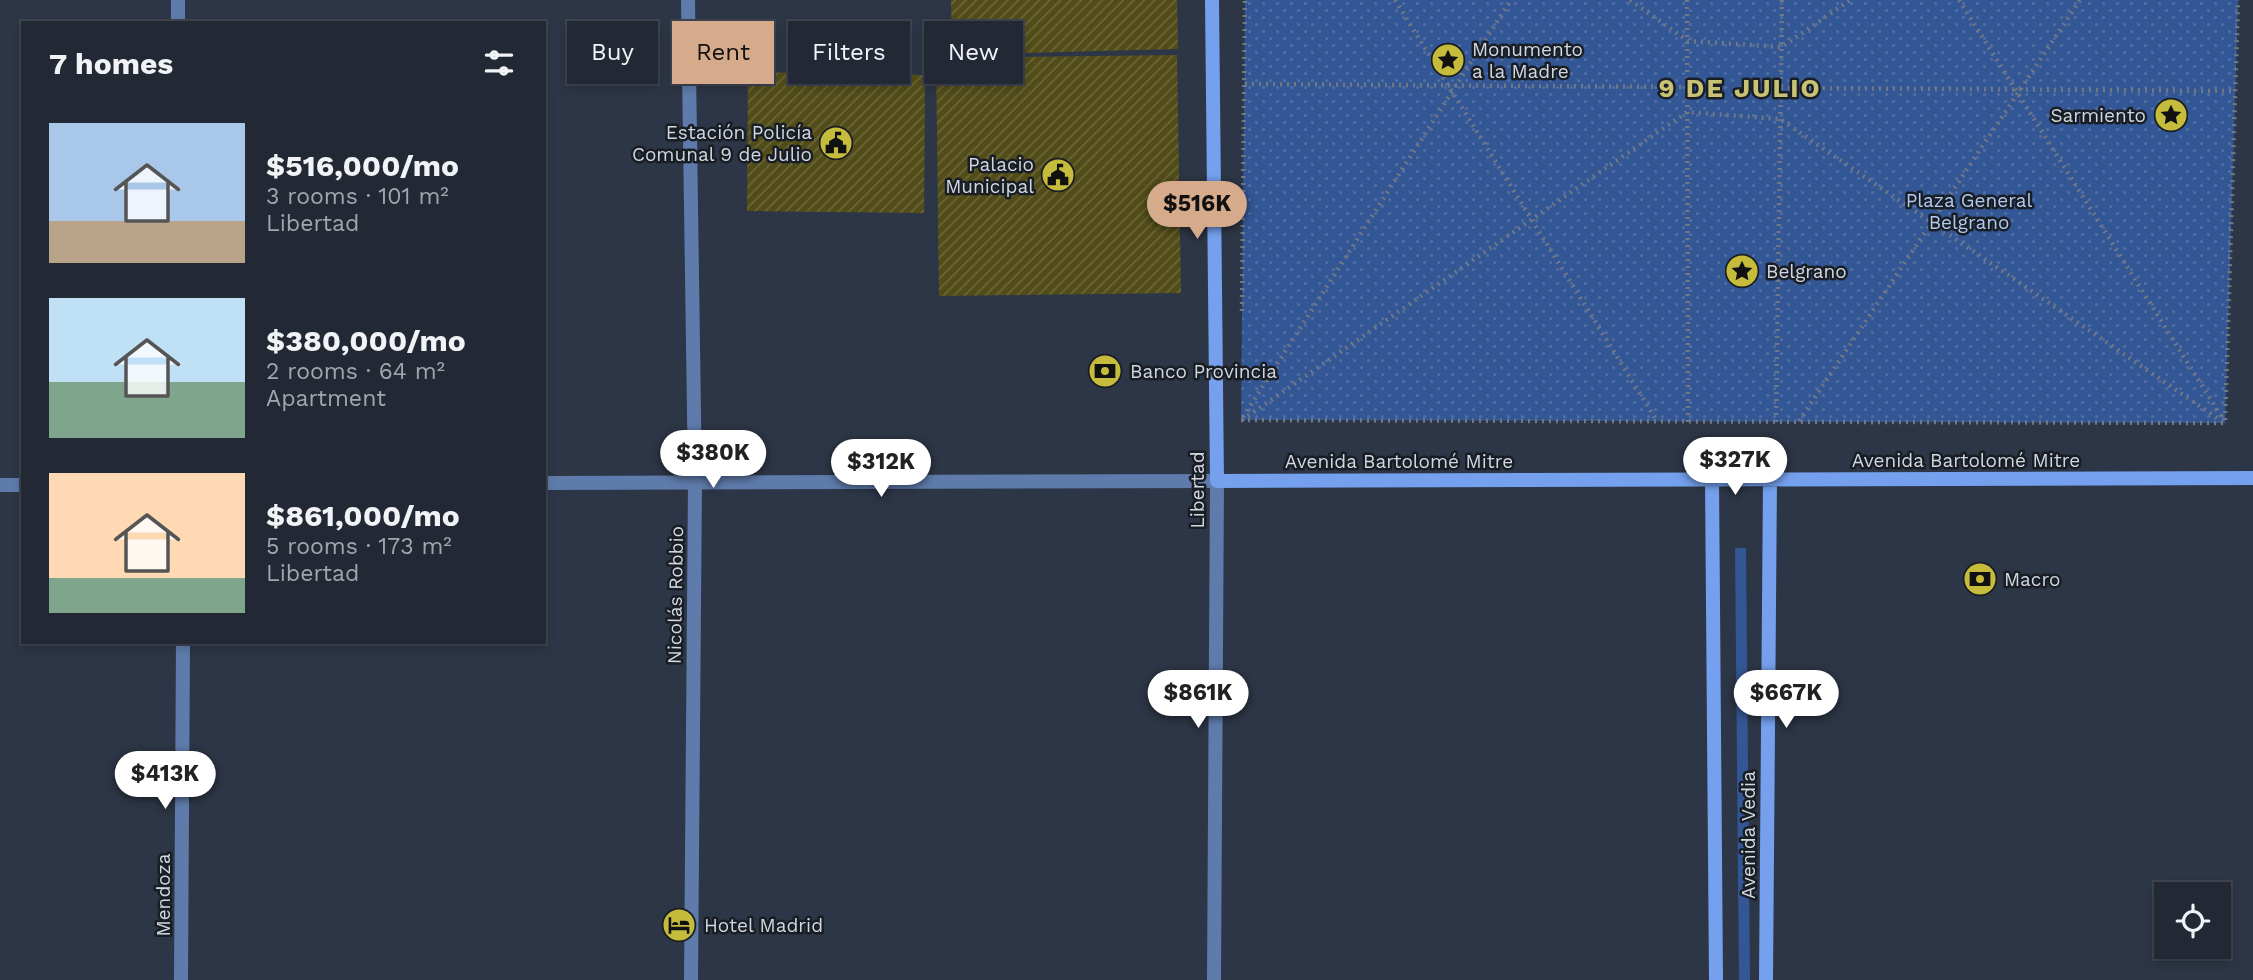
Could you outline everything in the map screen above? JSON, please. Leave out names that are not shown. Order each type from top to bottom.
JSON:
[{"type":"main road","name":"Libertad","points":[[1212,0],[1217,481]]},
{"type":"main road","name":"Avenida Bartolomé Mitre","points":[[1217,481],[2253,478]]},
{"type":"main road","name":"Avenida Vedia","points":[[1766,980],[1770,479]]},
{"type":"main road","name":"Avenida Vedia","points":[[1713,480],[1716,980]]},
{"type":"street","points":[[178,0],[178,21]]},
{"type":"street","name":"Nicolás Robbio","points":[[688,0],[695,482],[691,980]]},
{"type":"street","name":"Avenida Bartolomé Mitre","points":[[546,483],[1217,481]]},
{"type":"street","name":"Libertad","points":[[1213,980],[1217,481]]},
{"type":"street","points":[[0,485],[21,485]]},
{"type":"street","name":"Mendoza","points":[[181,980],[183,644]]},
{"type":"path","points":[[1242,313],[1245,0]]},
{"type":"path","points":[[1395,0],[1658,422]]},
{"type":"path","points":[[1241,420],[1511,0]]},
{"type":"path","points":[[1630,0],[1688,41],[1782,47],[1850,0]]},
{"type":"path","points":[[1688,0],[1688,422]]},
{"type":"path","points":[[1776,422],[1782,0]]},
{"type":"path","points":[[1959,0],[2225,423]]},
{"type":"path","points":[[1798,422],[2017,90],[2080,0]]},
{"type":"path","points":[[2225,423],[2238,0]]},
{"type":"path","points":[[1245,84],[1688,87]]},
{"type":"path","points":[[1781,88],[2236,91]]},
{"type":"path","points":[[1241,420],[1688,112],[1780,119],[2225,423]]},
{"type":"path","points":[[1241,407],[1241,420]]},
{"type":"path","points":[[1241,420],[2225,423]]},
{"type":"green space","name":"Plaza General Belgrano","points":[[1245,0],[2238,0],[2225,423],[1241,420]]},
{"type":"green space","points":[[1735,548],[1746,548],[1750,980],[1739,980]]},
{"type":"building","points":[[951,0],[1177,0],[1178,49],[1023,53],[1023,21],[951,21]]},
{"type":"building","name":"Palacio Municipal","points":[[1177,55],[1181,293],[939,296],[936,84],[1023,84],[1023,57]]},
{"type":"building","name":"Estación Policía Comunal 9 de Julio","points":[[774,72],[788,73],[788,84],[910,84],[910,75],[924,75],[924,213],[747,211],[748,84],[774,84]]},
{"type":"place","name":"Monumento a la Madre","points":[[1448,60]]},
{"type":"place","name":"Sarmiento","points":[[2171,115]]},
{"type":"place","name":"Estación Policía Comunal 9 de Julio","points":[[836,143]]},
{"type":"place","name":"Palacio Municipal","points":[[1058,175]]},
{"type":"place","name":"Belgrano","points":[[1742,271]]},
{"type":"place","name":"Banco Provincia","points":[[1105,371]]},
{"type":"place","name":"Macro","points":[[1980,579]]},
{"type":"place","name":"Hotel Madrid","points":[[679,925]]},
{"type":"district","name":"9 DE JULIO","points":[[1740,88]]}]
